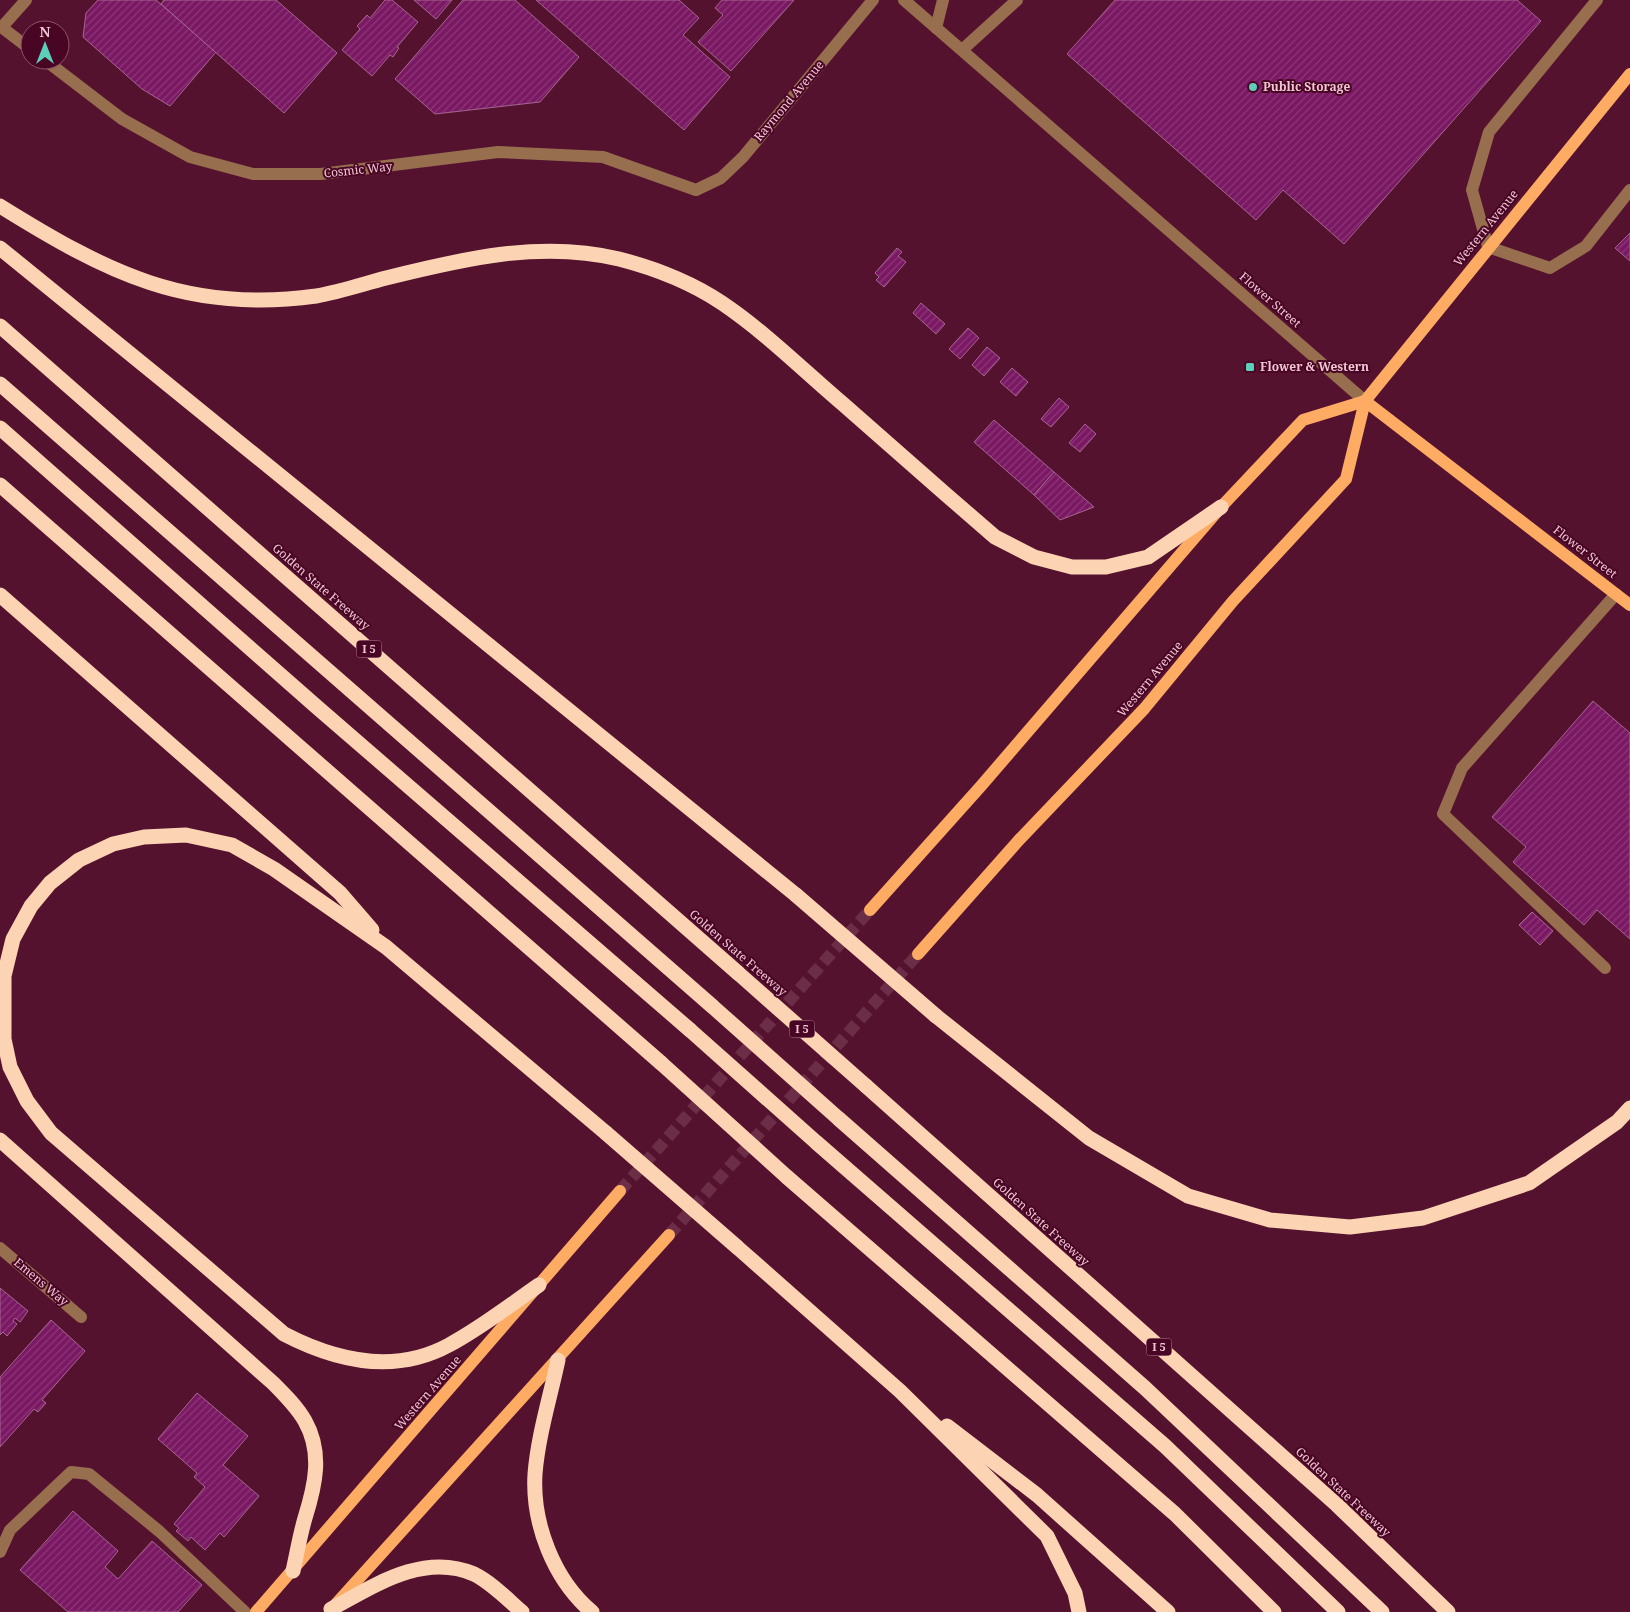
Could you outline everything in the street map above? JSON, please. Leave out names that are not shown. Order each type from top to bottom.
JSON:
[{"type":"highway","points":[[0,206],[45,232],[140,281],[189,295],[229,300],[271,300],[318,296],[436,265],[506,252],[575,252],[619,260],[667,275],[721,303],[777,347],[995,537],[1034,558],[1072,567],[1106,567],[1148,557],[1221,507]]},
{"type":"highway","points":[[0,248],[796,894],[936,1016],[1089,1138],[1188,1196],[1270,1220],[1350,1227],[1423,1218],[1530,1183],[1617,1122],[1630,1108]]},
{"type":"highway","name":"Golden State Freeway","points":[[0,326],[738,972],[1337,1505],[1448,1612]]},
{"type":"highway","points":[[0,384],[712,1006],[1145,1388],[1382,1612]]},
{"type":"highway","points":[[0,428],[318,708],[690,1030],[817,1144],[1165,1446],[1338,1612]]},
{"type":"highway","points":[[0,485],[661,1063],[787,1177],[1175,1514],[1274,1612]]},
{"type":"highway","points":[[0,594],[340,893],[386,946]]},
{"type":"highway","points":[[539,1285],[448,1346],[414,1358],[379,1362],[349,1360],[311,1348],[284,1334],[52,1133],[27,1101],[10,1067],[4,1039],[3,1005],[4,976],[13,939],[31,906],[50,883],[80,860],[113,844],[144,836],[186,835],[232,845],[274,869],[386,946],[606,1133],[900,1391],[1047,1536],[1075,1593],[1079,1612]]},
{"type":"highway","points":[[0,1140],[273,1383],[296,1407],[306,1422],[315,1444],[316,1468],[312,1496],[293,1571]]},
{"type":"highway","points":[[558,1360],[538,1453],[535,1476],[540,1522],[551,1556],[565,1582],[592,1612]]},
{"type":"highway","points":[[900,1391],[1037,1495],[1168,1612]]},
{"type":"highway","points":[[329,1611],[389,1578],[431,1567],[455,1569],[474,1574],[491,1585],[522,1612]]},
{"type":"main road","name":"Western Avenue","points":[[918,954],[1019,840],[1144,709],[1233,601],[1346,479],[1365,401],[1630,74]]},
{"type":"main road","points":[[870,910],[981,786],[1221,507],[1303,420],[1365,401]]},
{"type":"main road","name":"Flower Street","points":[[1365,401],[1630,605]]},
{"type":"main road","name":"Western Avenue","points":[[256,1612],[620,1191]]},
{"type":"main road","points":[[329,1611],[558,1360],[669,1235]]},
{"type":"street","points":[[20,40],[1,26],[26,0]]},
{"type":"street","name":"Raymond Avenue","points":[[696,190],[721,178],[742,156],[873,0]]},
{"type":"street","name":"Flower Street","points":[[904,0],[1365,401]]},
{"type":"street","points":[[936,28],[944,0]]},
{"type":"street","points":[[962,50],[1017,0]]},
{"type":"street","points":[[1597,0],[1489,132],[1472,190],[1488,247],[1550,268],[1586,246],[1630,190]]},
{"type":"street","name":"Cosmic Way","points":[[58,70],[122,119],[190,156],[253,174],[321,174],[498,152],[603,156],[696,190]]},
{"type":"street","points":[[1605,968],[1443,814],[1462,768],[1616,594]]},
{"type":"street","name":"Emens Way","points":[[0,1248],[81,1317]]},
{"type":"street","points":[[0,1552],[10,1530],[71,1472],[89,1474],[159,1531],[245,1612]]},
{"type":"building","points":[[98,0],[156,0],[216,52],[170,106],[142,89],[83,37],[86,13]]},
{"type":"building","points":[[164,0],[276,0],[337,53],[284,113],[161,4]]},
{"type":"building","points":[[385,0],[392,0],[418,22],[397,47],[399,48],[393,57],[390,55],[372,76],[342,50],[360,29],[357,26],[367,15],[370,18]]},
{"type":"building","points":[[414,0],[452,0],[436,19]]},
{"type":"building","points":[[463,0],[515,0],[579,57],[540,102],[435,114],[395,79]]},
{"type":"building","points":[[536,0],[679,0],[699,18],[683,35],[730,77],[684,130]]},
{"type":"building","points":[[722,0],[794,0],[731,71],[698,42],[723,15],[715,8]]},
{"type":"building","points":[[1115,0],[1517,0],[1541,21],[1344,244],[1283,190],[1256,220],[1067,54]]},
{"type":"building","points":[[1630,233],[1630,261],[1615,248]]},
{"type":"building","points":[[897,248],[902,252],[898,256],[906,262],[884,287],[876,280],[879,277],[875,273]]},
{"type":"building","points":[[921,303],[945,324],[936,334],[913,313]]},
{"type":"building","points":[[968,328],[979,338],[960,359],[949,349]]},
{"type":"building","points":[[987,347],[1000,358],[984,376],[972,365]]},
{"type":"building","points":[[1012,368],[1028,382],[1016,396],[1000,382]]},
{"type":"building","points":[[1059,398],[1069,407],[1051,427],[1041,419]]},
{"type":"building","points":[[994,420],[1054,472],[1034,495],[974,442]]},
{"type":"building","points":[[1085,424],[1096,434],[1080,452],[1069,443]]},
{"type":"building","points":[[1054,472],[1094,507],[1060,520],[1034,495]]},
{"type":"building","points":[[1593,701],[1630,733],[1630,939],[1597,910],[1584,925],[1513,862],[1526,847],[1492,817]]},
{"type":"building","points":[[1532,912],[1553,931],[1540,945],[1519,925]]},
{"type":"building","points":[[0,1288],[28,1311],[20,1322],[15,1318],[13,1321],[17,1324],[7,1336],[3,1332],[0,1335]]},
{"type":"building","points":[[51,1320],[85,1351],[42,1400],[46,1403],[38,1412],[34,1409],[0,1447],[0,1377]]},
{"type":"building","points":[[197,1393],[248,1436],[223,1465],[259,1496],[224,1537],[220,1533],[205,1550],[191,1537],[188,1541],[176,1531],[179,1528],[174,1524],[205,1487],[194,1477],[197,1473],[158,1439]]},
{"type":"building","points":[[73,1511],[118,1551],[105,1567],[118,1579],[152,1541],[202,1585],[178,1612],[68,1612],[20,1570]]},
{"type":"tunnel","points":[[620,1191],[870,910]]},
{"type":"tunnel","points":[[669,1235],[918,954]]},
{"type":"place","name":"Public Storage","points":[[1253,87]]},
{"type":"place","name":"Flower & Western","points":[[1250,367]]}]
